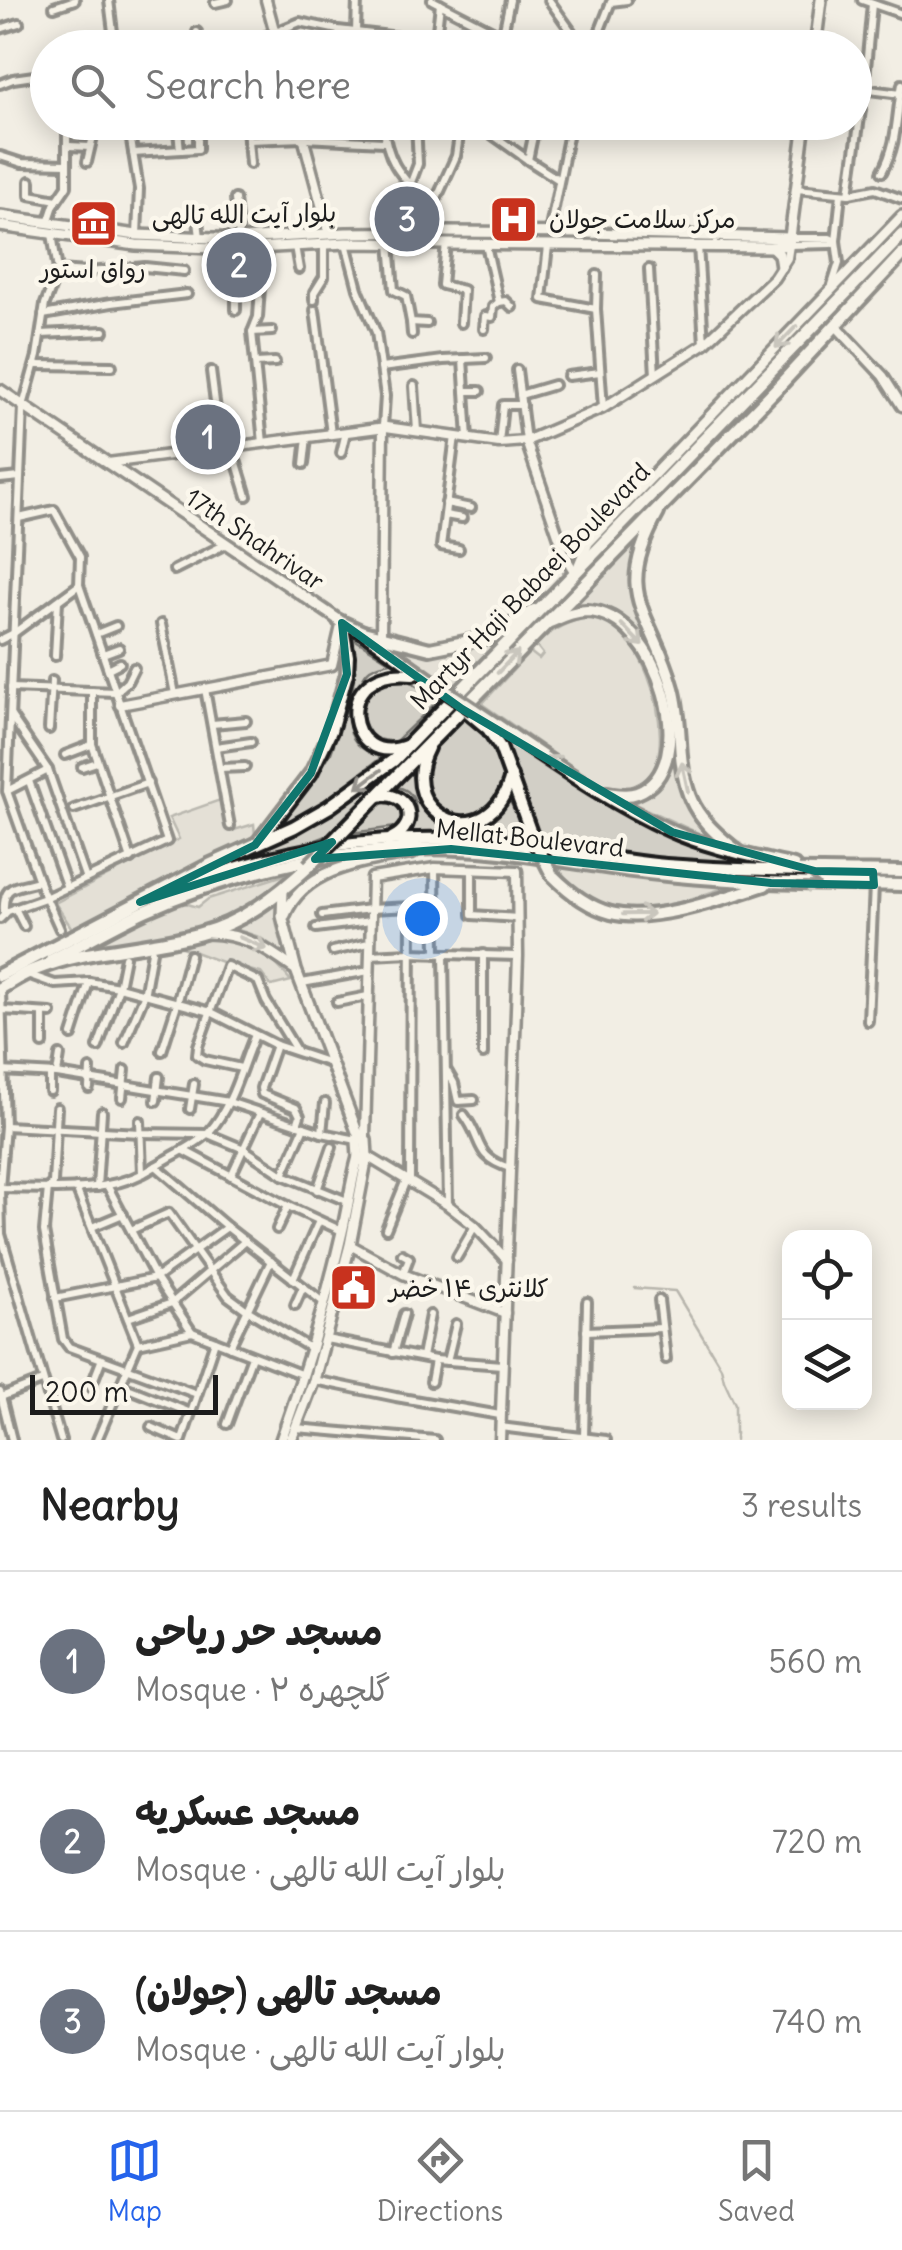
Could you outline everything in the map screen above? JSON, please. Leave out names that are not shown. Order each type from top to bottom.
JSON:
[{"type":"highway","name":"Martyr Haji Babaei Boulevard","points":[[140,902],[330,807],[366,782],[409,744],[576,573],[697,437],[713,429],[902,235]]},
{"type":"highway","name":"Martyr Haji Babaei Boulevard","points":[[31,971],[90,954],[203,933],[236,919],[283,890],[724,442],[902,254]]},
{"type":"highway","points":[[713,429],[724,442]]},
{"type":"highway","name":"Mellat Boulevard","points":[[0,974],[140,902]]},
{"type":"highway","name":"Mellat Boulevard","points":[[1,988],[31,971]]},
{"type":"main road","points":[[818,30],[822,0]]},
{"type":"main road","points":[[790,242],[803,140]]},
{"type":"main road","name":"بلوار آیت الله تالهی","points":[[0,216],[136,245],[240,244],[329,234],[790,242]]},
{"type":"main road","points":[[697,437],[902,216]]},
{"type":"main road","name":"بلوار آیت الله تالهی","points":[[0,226],[200,238],[268,248],[420,238],[446,242],[549,238],[772,247],[790,242]]},
{"type":"main road","points":[[772,247],[779,254],[781,267]]},
{"type":"main road","name":"17th Shahrivar","points":[[0,390],[340,622]]},
{"type":"main road","points":[[666,499],[637,561],[640,608],[674,691],[690,798],[713,832],[740,853]]},
{"type":"main road","points":[[340,622],[381,638],[430,649],[496,636],[552,598]]},
{"type":"main road","points":[[545,624],[574,612],[609,616],[641,643],[664,689],[669,718],[661,771],[638,793],[626,796],[600,792]]},
{"type":"main road","points":[[340,622],[412,674],[634,813],[672,832],[814,871]]},
{"type":"main road","points":[[255,845],[310,773],[331,731],[347,674],[348,656],[340,622]]},
{"type":"main road","points":[[363,632],[445,694]]},
{"type":"main road","points":[[409,744],[391,750],[375,746],[362,736],[355,715],[360,695],[374,678],[398,672],[412,674]]},
{"type":"main road","points":[[471,711],[500,747],[532,836],[552,875],[584,902],[611,913],[634,916],[665,912],[771,884]]},
{"type":"main road","points":[[432,739],[418,779],[432,810],[447,820],[468,823],[485,818],[508,791],[511,776]]},
{"type":"main road","points":[[378,796],[393,795],[408,811],[409,819],[402,833],[389,840]]},
{"type":"main road","name":"Mellat Boulevard","points":[[140,902],[253,861],[308,848],[389,840],[502,842],[665,864],[902,872]]},
{"type":"main road","points":[[283,923],[286,910],[294,901],[339,867],[431,849]]},
{"type":"main road","name":"Mellat Boulevard","points":[[31,971],[146,911],[209,886],[308,860],[390,850],[500,852],[665,875],[771,884],[902,885]]},
{"type":"main road","points":[[873,872],[874,885]]},
{"type":"main road","points":[[283,890],[283,923],[296,970],[360,1138],[363,1158],[350,1245],[326,1340],[292,1440]]},
{"type":"main road","points":[[203,933],[236,936],[257,943],[296,970]]},
{"type":"main road","points":[[281,1440],[323,1302],[347,1201],[363,1158]]},
{"type":"street","points":[[54,6],[76,0]]},
{"type":"street","points":[[110,0],[113,30]]},
{"type":"street","points":[[214,2],[228,0]]},
{"type":"street","points":[[266,0],[274,30]]},
{"type":"street","points":[[356,0],[356,30]]},
{"type":"street","points":[[503,30],[510,0]]},
{"type":"street","points":[[549,0],[571,30]]},
{"type":"street","points":[[601,30],[611,2],[628,0]]},
{"type":"street","points":[[862,0],[902,14]]},
{"type":"street","points":[[436,30],[436,2],[490,30]]},
{"type":"street","points":[[868,30],[872,4]]},
{"type":"street","points":[[4,18],[4,28],[20,23]]},
{"type":"street","points":[[279,30],[300,22],[338,30]]},
{"type":"street","points":[[473,30],[474,22]]},
{"type":"street","points":[[0,84],[30,76]]},
{"type":"street","points":[[882,172],[892,156],[902,84]]},
{"type":"street","points":[[872,91],[901,94]]},
{"type":"street","points":[[60,929],[7,790],[23,406],[35,365],[45,304],[58,270],[50,229],[56,200],[67,186],[68,140]]},
{"type":"street","points":[[87,162],[92,140]]},
{"type":"street","points":[[131,140],[139,189],[137,235]]},
{"type":"street","points":[[179,140],[180,150]]},
{"type":"street","points":[[133,152],[198,149],[198,140]]},
{"type":"street","points":[[248,140],[250,164]]},
{"type":"street","points":[[304,140],[329,234]]},
{"type":"street","points":[[344,140],[384,142],[400,174],[431,208]]},
{"type":"street","points":[[410,185],[418,164],[417,140]]},
{"type":"street","points":[[420,238],[456,156],[458,140]]},
{"type":"street","points":[[500,140],[560,180]]},
{"type":"street","points":[[528,160],[532,140]]},
{"type":"street","points":[[568,140],[542,299],[596,309]]},
{"type":"street","points":[[829,292],[840,263],[836,241],[852,140]]},
{"type":"street","points":[[69,146],[90,146]]},
{"type":"street","points":[[0,156],[22,162],[67,164]]},
{"type":"street","points":[[30,181],[30,195],[56,200]]},
{"type":"street","points":[[796,189],[845,194],[875,190],[902,199]]},
{"type":"street","points":[[235,199],[240,244]]},
{"type":"street","points":[[198,221],[200,238]]},
{"type":"street","points":[[108,463],[383,428],[498,443],[526,441],[603,408],[704,344],[762,290],[788,258],[790,242],[830,238],[836,241]]},
{"type":"street","points":[[390,242],[394,290],[406,296],[412,334]]},
{"type":"street","points":[[446,242],[442,286],[462,290],[461,324]]},
{"type":"street","points":[[346,243],[358,289],[376,332],[386,396],[381,638]]},
{"type":"street","points":[[486,243],[499,302]]},
{"type":"street","points":[[314,300],[324,277],[324,244]]},
{"type":"street","points":[[698,245],[704,344]]},
{"type":"street","points":[[295,246],[300,268]]},
{"type":"street","points":[[263,443],[252,332],[258,318],[268,248]]},
{"type":"street","points":[[58,270],[88,272],[145,267],[184,271]]},
{"type":"street","points":[[648,269],[654,375]]},
{"type":"street","points":[[597,275],[603,408]]},
{"type":"street","points":[[236,310],[238,290],[260,288]]},
{"type":"street","points":[[43,315],[111,302],[188,294]]},
{"type":"street","points":[[484,329],[486,316],[492,317],[493,307],[499,302],[506,301],[512,307]]},
{"type":"street","points":[[315,310],[331,434]]},
{"type":"street","points":[[411,322],[427,323]]},
{"type":"street","points":[[835,325],[883,376],[902,406]]},
{"type":"street","points":[[40,334],[104,331]]},
{"type":"street","points":[[252,332],[272,331]]},
{"type":"street","points":[[381,368],[486,358]]},
{"type":"street","points":[[463,359],[468,438]]},
{"type":"street","points":[[256,363],[275,362]]},
{"type":"street","points":[[35,365],[112,366]]},
{"type":"street","points":[[212,370],[221,448]]},
{"type":"street","points":[[517,370],[526,441],[566,558],[576,573]]},
{"type":"street","points":[[568,376],[600,372]]},
{"type":"street","points":[[520,394],[554,385]]},
{"type":"street","points":[[414,386],[417,431]]},
{"type":"street","points":[[465,391],[480,390]]},
{"type":"street","points":[[498,443],[503,405],[522,404]]},
{"type":"street","points":[[342,453],[346,432]]},
{"type":"street","points":[[455,436],[442,546],[460,550]]},
{"type":"street","points":[[304,464],[307,437]]},
{"type":"street","points":[[232,447],[247,496]]},
{"type":"street","points":[[0,479],[20,477]]},
{"type":"street","points":[[446,502],[472,508]]},
{"type":"street","points":[[2,917],[168,841],[78,585],[80,557],[54,510],[18,518]]},
{"type":"street","points":[[445,515],[462,518]]},
{"type":"street","points":[[174,570],[227,543]]},
{"type":"street","points":[[0,640],[78,585]]},
{"type":"street","points":[[55,656],[58,600]]},
{"type":"street","points":[[120,705],[332,665],[340,622]]},
{"type":"street","points":[[161,624],[175,694]]},
{"type":"street","points":[[96,634],[116,626]]},
{"type":"street","points":[[103,654],[120,648]]},
{"type":"street","points":[[108,669],[120,664]]},
{"type":"street","points":[[116,692],[134,668]]},
{"type":"street","points":[[11,688],[51,685],[116,692]]},
{"type":"street","points":[[49,729],[51,685]]},
{"type":"street","points":[[90,688],[92,744],[132,859]]},
{"type":"street","points":[[205,689],[230,826]]},
{"type":"street","points":[[10,715],[48,770],[86,879]]},
{"type":"street","points":[[212,724],[246,720]]},
{"type":"street","points":[[216,748],[251,742]]},
{"type":"street","points":[[65,756],[92,744]]},
{"type":"street","points":[[82,767],[97,762]]},
{"type":"street","points":[[220,768],[245,767]]},
{"type":"street","points":[[7,790],[48,770]]},
{"type":"street","points":[[91,782],[102,777]]},
{"type":"street","points":[[28,781],[66,888]]},
{"type":"street","points":[[74,809],[148,783]]},
{"type":"street","points":[[104,820],[116,816]]},
{"type":"street","points":[[110,838],[122,833]]},
{"type":"street","points":[[435,868],[446,1070],[448,1206]]},
{"type":"street","points":[[2,1071],[54,1074],[229,1102],[322,1134],[360,1138],[372,878],[435,868],[517,871],[518,956],[500,1440]]},
{"type":"street","points":[[472,869],[472,915],[519,918]]},
{"type":"street","points":[[2,917],[8,889],[39,882]]},
{"type":"street","points":[[868,1021],[874,885]]},
{"type":"street","points":[[15,908],[24,926]]},
{"type":"street","points":[[322,915],[411,908],[408,1181],[386,1229]]},
{"type":"street","points":[[316,928],[370,920]]},
{"type":"street","points":[[468,954],[473,941]]},
{"type":"street","points":[[334,951],[369,943]]},
{"type":"street","points":[[124,1043],[144,996],[152,951]]},
{"type":"street","points":[[370,954],[518,956]]},
{"type":"street","points":[[483,954],[483,1054]]},
{"type":"street","points":[[162,1052],[190,955]]},
{"type":"street","points":[[98,1047],[118,988],[124,956]]},
{"type":"street","points":[[240,1068],[196,1055],[227,966],[258,982],[296,1050]]},
{"type":"street","points":[[31,971],[55,984],[89,982],[211,1012],[276,1045],[330,1063]]},
{"type":"street","points":[[302,983],[369,971]]},
{"type":"street","points":[[72,1035],[89,982]]},
{"type":"street","points":[[1,988],[5,1126],[1,1234],[61,1440]]},
{"type":"street","points":[[337,1002],[368,996]]},
{"type":"street","points":[[2,1010],[46,1013],[43,1044]]},
{"type":"street","points":[[0,1188],[108,1185],[142,1174],[183,1150],[208,1134],[229,1102],[256,1035]]},
{"type":"street","points":[[276,1045],[262,1094],[296,1108],[300,1116],[283,1175]]},
{"type":"street","points":[[50,1092],[60,1055]]},
{"type":"street","points":[[88,1088],[90,1069]]},
{"type":"street","points":[[122,1098],[125,1070]]},
{"type":"street","points":[[446,1070],[458,1101],[474,1100]]},
{"type":"street","points":[[156,1101],[159,1077]]},
{"type":"street","points":[[190,1109],[194,1084]]},
{"type":"street","points":[[322,1134],[325,1103]]},
{"type":"street","points":[[57,1108],[53,1184],[48,1188],[44,1230],[63,1338],[69,1348],[197,1394]]},
{"type":"street","points":[[97,1187],[102,1112]]},
{"type":"street","points":[[231,1176],[260,1112]]},
{"type":"street","points":[[464,1115],[473,1127],[481,1152],[496,1164],[510,1168]]},
{"type":"street","points":[[140,1121],[142,1174]]},
{"type":"street","points":[[5,1126],[208,1134],[244,1149],[283,1175],[347,1201]]},
{"type":"street","points":[[317,1190],[332,1147]]},
{"type":"street","points":[[183,1150],[342,1230]]},
{"type":"street","points":[[363,1158],[448,1206],[475,1226],[506,1260]]},
{"type":"street","points":[[156,1166],[323,1302]]},
{"type":"street","points":[[108,1185],[156,1278],[192,1332],[302,1375]]},
{"type":"street","points":[[76,1188],[138,1344],[97,1440]]},
{"type":"street","points":[[277,1230],[288,1206]]},
{"type":"street","points":[[131,1230],[169,1212],[228,1296],[310,1348]]},
{"type":"street","points":[[92,1228],[123,1214]]},
{"type":"street","points":[[293,1279],[319,1220]]},
{"type":"street","points":[[457,1257],[475,1226]]},
{"type":"street","points":[[55,1298],[156,1278],[227,1227]]},
{"type":"street","points":[[128,1318],[172,1303],[245,1241]]},
{"type":"street","points":[[350,1245],[403,1274],[504,1313]]},
{"type":"street","points":[[402,1254],[409,1258],[403,1274]]},
{"type":"street","points":[[230,1347],[270,1261]]},
{"type":"street","points":[[294,1305],[304,1287]]},
{"type":"street","points":[[659,1300],[666,1359]]},
{"type":"street","points":[[584,1437],[587,1302]]},
{"type":"street","points":[[393,1353],[404,1314]]},
{"type":"street","points":[[422,1357],[430,1316]]},
{"type":"street","points":[[448,1361],[456,1324]]},
{"type":"street","points":[[586,1332],[662,1328]]},
{"type":"street","points":[[138,1344],[192,1332]]},
{"type":"street","points":[[326,1340],[435,1360],[502,1365]]},
{"type":"street","points":[[151,1428],[181,1440],[214,1341]]},
{"type":"street","points":[[228,1424],[252,1356]]},
{"type":"street","points":[[431,1382],[435,1360]]},
{"type":"street","points":[[91,1387],[102,1361]]},
{"type":"street","points":[[314,1380],[500,1414]]},
{"type":"street","points":[[12,1440],[1,1394],[43,1381]]},
{"type":"street","points":[[120,1385],[191,1413]]},
{"type":"street","points":[[500,1427],[544,1436],[606,1440]]},
{"type":"street","points":[[296,1428],[435,1440]]},
{"type":"highlighted area","points":[[342,623],[462,709],[672,832],[815,871],[873,872],[874,885],[771,883],[451,849],[315,859],[332,842],[140,902],[255,845],[311,773],[347,674]]},
{"type":"shaded area","points":[[640,535],[629,582],[639,621],[653,652],[627,620],[610,608],[569,607]]},
{"type":"shaded area","points":[[557,590],[455,696],[376,639],[423,649],[462,647],[512,625]]},
{"type":"shaded area","points":[[590,618],[615,628],[634,649],[648,675],[656,705],[660,735],[657,762],[646,781],[626,789],[596,783],[482,704],[530,652],[539,659],[543,654],[536,645],[548,635],[567,623]]},
{"type":"shaded area","points":[[354,639],[391,662],[366,673],[349,715],[355,741],[382,757],[320,804],[282,825],[331,753],[353,689]]},
{"type":"shaded area","points":[[399,674],[439,700],[395,742],[375,739],[362,712],[365,698],[377,683]]},
{"type":"shaded area","points":[[466,717],[495,742],[503,780],[486,808],[468,817],[457,817],[447,815],[432,802],[424,772],[431,747]]},
{"type":"shaded area","points":[[675,734],[682,792],[693,815],[713,840],[626,800],[650,792],[664,778]]},
{"type":"shaded area","points":[[504,740],[595,798],[671,836],[793,867],[664,864],[539,847]]},
{"type":"shaded area","points":[[405,759],[329,835],[184,879],[320,819]]},
{"type":"shaded area","points":[[416,767],[416,787],[423,804],[434,816],[464,827],[480,824],[496,815],[509,799],[526,835],[410,831],[415,803],[408,792],[394,787]]},
{"type":"shaded area","points":[[388,799],[397,802],[402,810],[396,827],[351,833],[373,809]]},
{"type":"shaded area","points":[[220,800],[231,831],[254,824],[255,835],[73,930],[55,903],[179,839],[169,818]]},
{"type":"shaded area","points":[[555,864],[665,880],[736,884],[655,907],[615,906],[576,888]]},
{"type":"shaded area","points":[[294,872],[246,906],[211,923],[154,938],[77,951],[181,902],[198,907],[208,899]]},
{"type":"shaded area","points":[[278,899],[277,926],[285,954],[259,937],[232,928]]},
{"type":"shaded area","points":[[227,939],[263,954],[291,981],[271,986],[261,973],[179,946]]},
{"type":"waterway","points":[[634,1288],[675,1291],[721,1367],[735,1404],[735,1440]]},
{"type":"place","name":"مسجد تالهی (جولان)","points":[[407,219]]},
{"type":"place","name":"مرکز سلامت جولان","points":[[514,219]]},
{"type":"place","name":"رواق استور","points":[[93,223]]},
{"type":"place","name":"مسجد عسکریه","points":[[239,265]]},
{"type":"place","name":"مسجد حر ریاحی","points":[[208,437]]},
{"type":"place","name":"کلانتری ۱۴ خضر","points":[[354,1288]]}]
